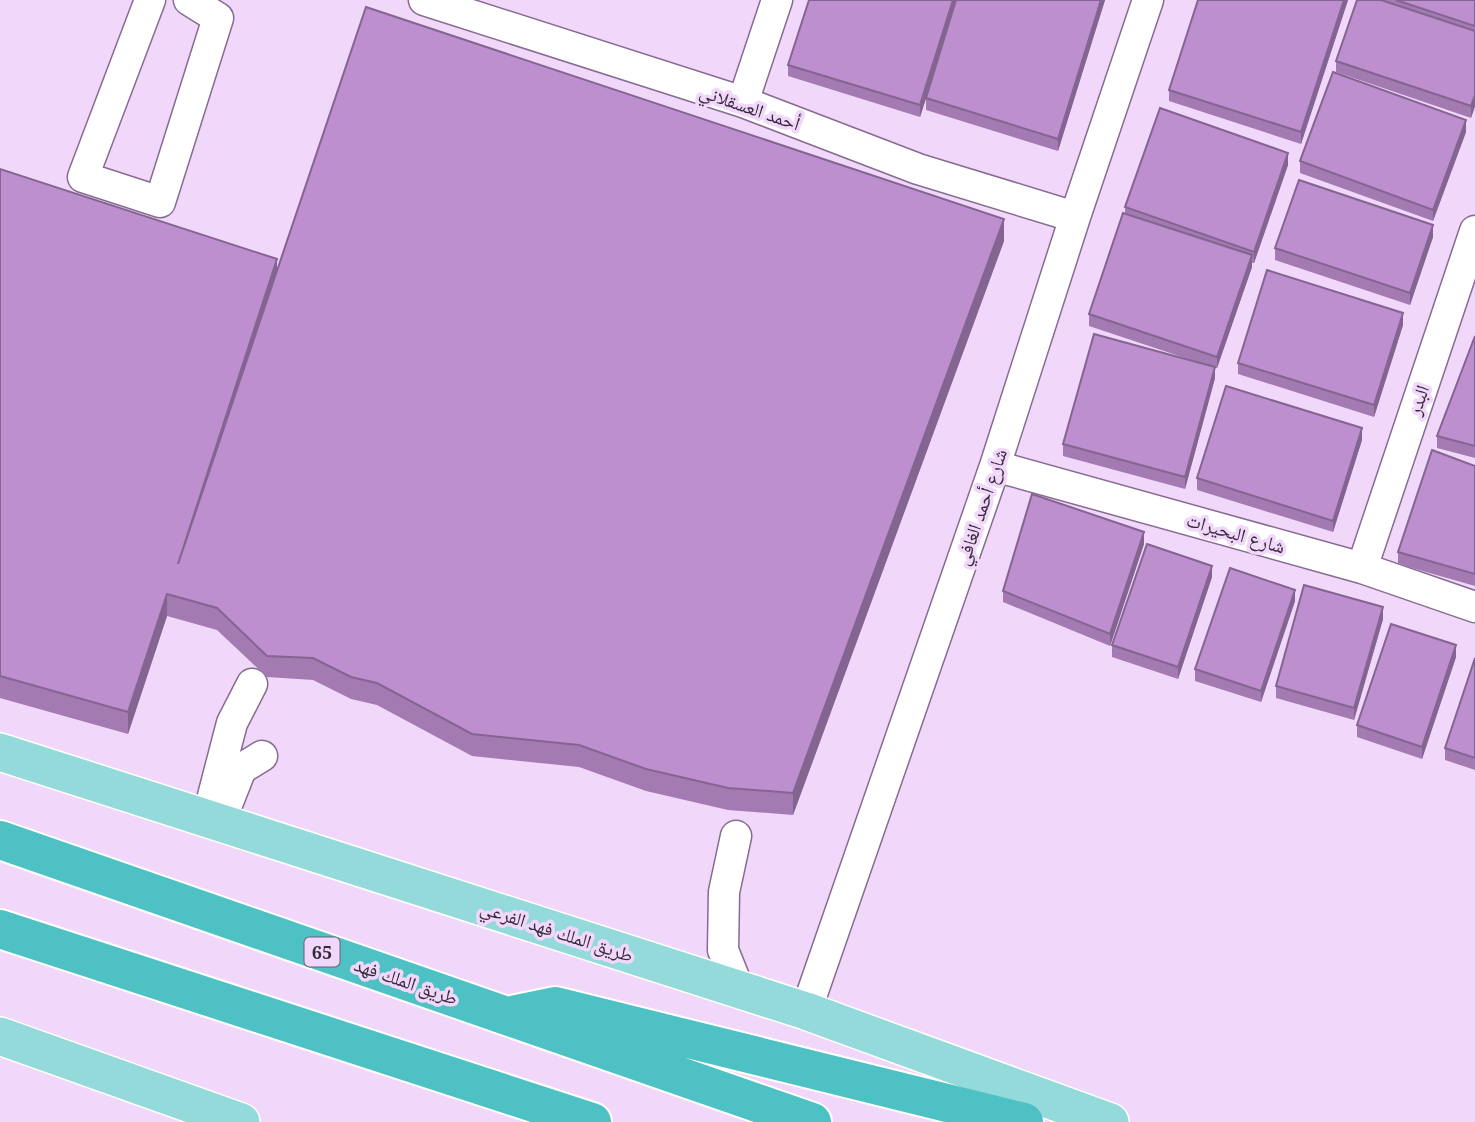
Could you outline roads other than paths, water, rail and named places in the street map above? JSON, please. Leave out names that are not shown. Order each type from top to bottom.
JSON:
[{"type":"highway","name":"طريق الملك فهد","points":[[0,840],[812,1122]]},
{"type":"highway","points":[[0,929],[543,1111],[592,1122]]},
{"type":"highway","points":[[506,1016],[555,1006],[1024,1122]]},
{"type":"main road","name":"طريق الملك فهد الفرعي","points":[[0,751],[806,1011],[1110,1122]]},
{"type":"main road","points":[[0,1036],[241,1122]]},
{"type":"street","points":[[150,0],[83,177],[160,202],[218,18],[189,0]]},
{"type":"street","name":"أحمد العسقلاني","points":[[424,0],[743,102],[918,169],[1075,217]]},
{"type":"street","points":[[743,102],[777,0]]},
{"type":"street","name":"شارع أحمد الغافي","points":[[806,1011],[995,466],[1148,0]]},
{"type":"street","name":"البدر","points":[[1362,568],[1465,292],[1475,231]]},
{"type":"street","name":"شارع البحيرات","points":[[995,466],[1362,568],[1475,607]]},
{"type":"street","points":[[214,821],[232,723],[252,684]]},
{"type":"street","points":[[214,821],[241,769],[262,756]]},
{"type":"street","points":[[736,836],[724,892],[723,950],[739,990]]}]
